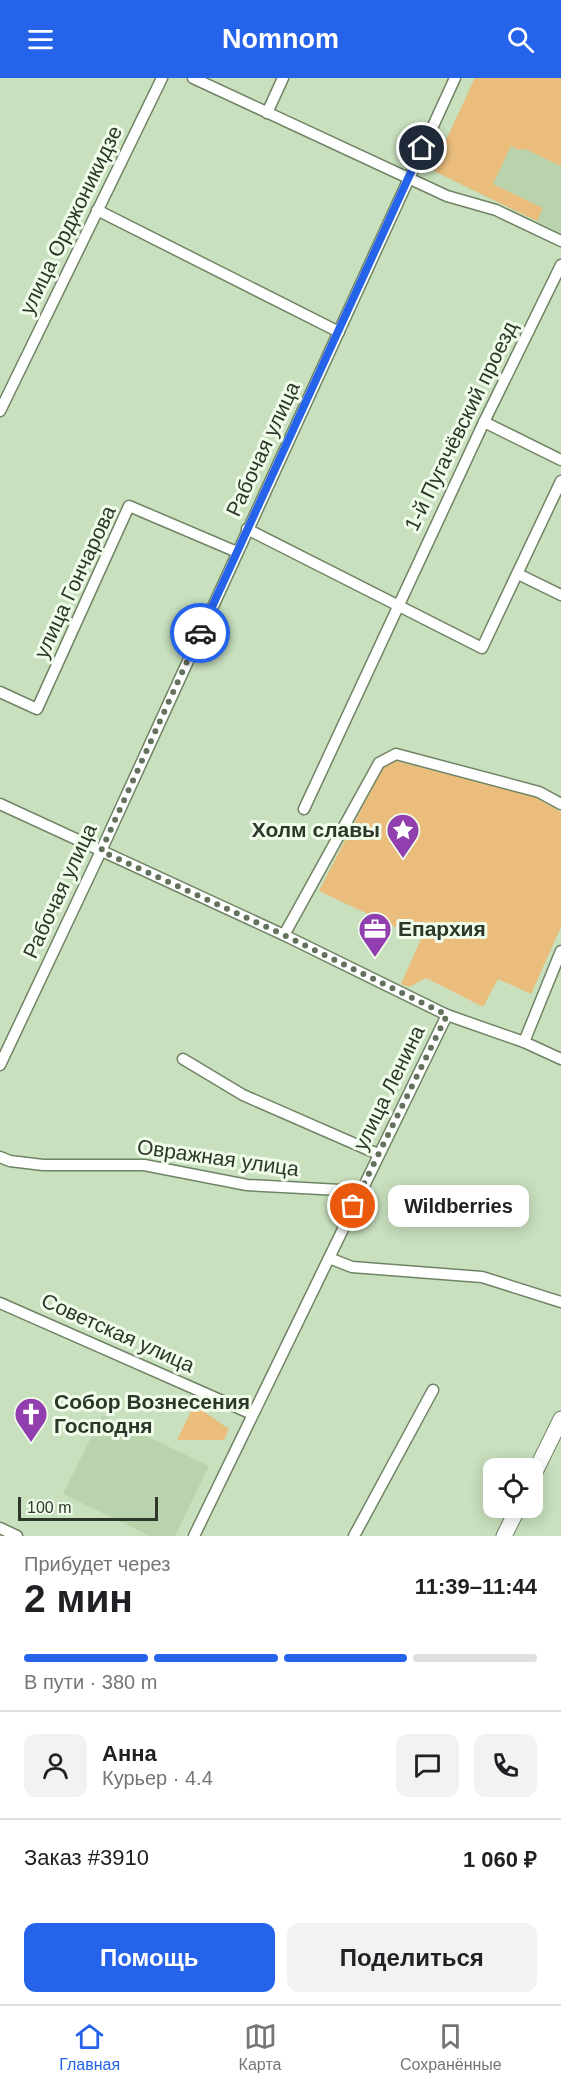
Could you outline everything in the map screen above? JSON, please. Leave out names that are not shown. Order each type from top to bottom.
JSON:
[{"type":"street","name":"улица Орджоникидзе","points":[[0,411],[162,78]]},
{"type":"street","points":[[193,78],[447,196],[496,210],[561,241]]},
{"type":"street","points":[[267,113],[283,78]]},
{"type":"street","name":"Рабочая улица","points":[[0,1065],[101,851],[454,78]]},
{"type":"street","points":[[97,210],[339,332]]},
{"type":"street","name":"1-й Пугачёвский проезд","points":[[304,809],[484,422],[561,265]]},
{"type":"street","points":[[484,422],[561,460]]},
{"type":"street","points":[[247,529],[482,648],[561,482]]},
{"type":"street","name":"улица Гончарова","points":[[0,692],[37,709],[129,506],[237,552]]},
{"type":"street","points":[[518,574],[561,595]]},
{"type":"street","points":[[284,935],[379,763],[396,754],[539,792],[561,804]]},
{"type":"street","points":[[0,804],[284,935],[447,1015],[524,1042],[561,1059]]},
{"type":"street","points":[[524,1042],[561,951]]},
{"type":"street","name":"улица Ленина","points":[[194,1536],[329,1258],[359,1191],[447,1015]]},
{"type":"street","points":[[183,1059],[243,1095],[378,1154]]},
{"type":"street","name":"Овражная улица","points":[[0,1157],[10,1161],[43,1165],[144,1165],[247,1185],[359,1191]]},
{"type":"street","points":[[329,1258],[352,1267],[482,1277],[561,1302]]},
{"type":"street","name":"Советская улица","points":[[0,1303],[252,1414]]},
{"type":"street","points":[[354,1536],[433,1390]]},
{"type":"street","points":[[542,1458],[561,1419]]},
{"type":"street","points":[[504,1536],[513,1518]]},
{"type":"street","points":[[0,1528],[17,1536]]},
{"type":"shaded area","points":[[475,78],[561,78],[561,233],[432,170]]},
{"type":"shaded area","points":[[475,78],[561,78],[561,166],[525,149],[519,150],[511,146],[493,184],[543,208],[537,221],[432,170]]},
{"type":"shaded area","points":[[396,761],[533,796],[561,812],[561,927],[531,994],[498,979],[483,1007],[426,978],[409,987],[401,984],[421,939],[319,891],[383,767]]},
{"type":"shaded area","points":[[194,1405],[229,1429],[224,1440],[177,1440]]},
{"type":"shaded area","points":[[102,1415],[209,1466],[175,1536],[150,1536],[63,1494]]},
{"type":"way so far","points":[[200,633],[101,851],[284,935],[447,1015],[353,1206]]},
{"type":"place","name":"Холм славы","points":[[403,859]]},
{"type":"place","name":"Епархия","points":[[375,958]]},
{"type":"place","name":"Wildberries","points":[[353,1206]]},
{"type":"place","name":"Собор Вознесения Господня","points":[[31,1443]]},
{"type":"route","points":[[200,633],[422,148]]}]
